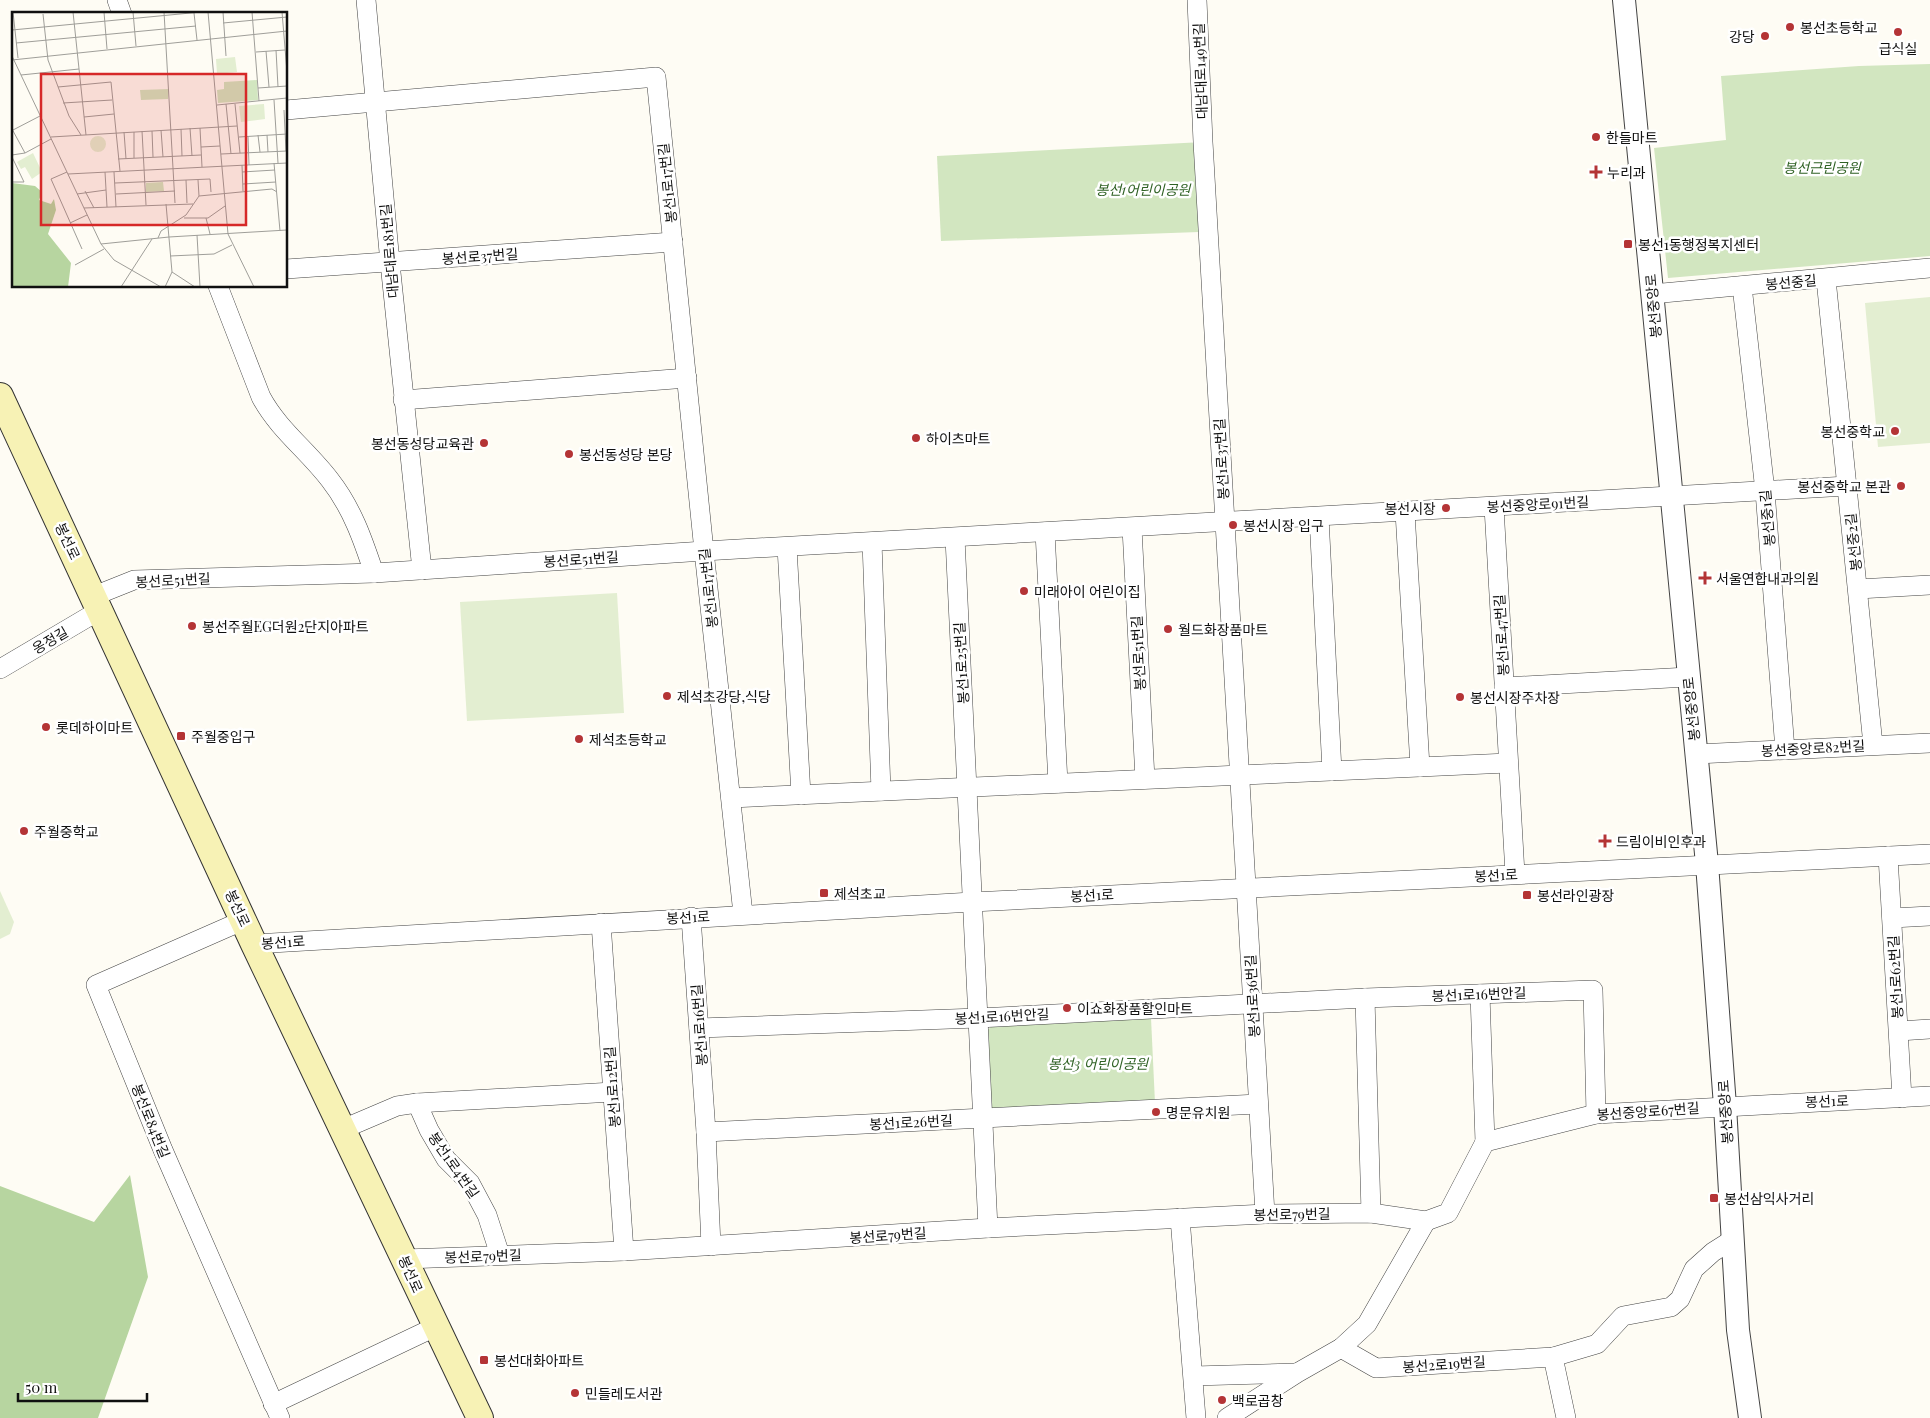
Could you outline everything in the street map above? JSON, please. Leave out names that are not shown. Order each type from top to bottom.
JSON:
[{"type":"main road","name":"봉선로","points":[[0,396],[254,944],[480,1418]]},
{"type":"street","name":"대남대로181번길","points":[[366,0],[403,400],[422,570]]},
{"type":"street","name":"대남대로149번길","points":[[1198,0],[1203,142]]},
{"type":"street","name":"봉선중앙로","points":[[1624,0],[1707,864],[1725,1106],[1738,1330],[1750,1418]]},
{"type":"street","name":"봉선1로17번길","points":[[375,102],[656,78],[743,914]]},
{"type":"street","points":[[288,110],[375,102]]},
{"type":"street","name":"봉선1로37번길","points":[[1203,142],[1246,887]]},
{"type":"street","name":"봉선로37번길","points":[[288,268],[390,263],[674,242]]},
{"type":"street","name":"봉선중길","points":[[1652,294],[1930,268]]},
{"type":"street","name":"봉선중2길","points":[[1826,279],[1873,745]]},
{"type":"street","name":"봉선중1길","points":[[1742,286],[1764,491],[1785,750]]},
{"type":"street","points":[[219,288],[262,397],[273,416],[312,458],[341,494],[362,537],[374,573]]},
{"type":"street","points":[[403,400],[687,378]]},
{"type":"street","name":"봉선중앙로91번길","points":[[1225,522],[1847,486]]},
{"type":"street","name":"봉선1로47번길","points":[[1494,507],[1515,874]]},
{"type":"street","points":[[1405,512],[1420,767]]},
{"type":"street","points":[[1319,517],[1332,771]]},
{"type":"street","name":"봉선로51번길","points":[[97,603],[134,580],[374,573],[704,551],[1225,522]]},
{"type":"street","name":"봉선로51번길","points":[[1132,528],[1145,779]]},
{"type":"street","points":[[1045,532],[1058,783]]},
{"type":"street","name":"봉선1로25번길","points":[[955,538],[972,902]]},
{"type":"street","points":[[872,542],[874,792]]},
{"type":"street","points":[[787,547],[801,795]]},
{"type":"street","points":[[1858,589],[1930,585]]},
{"type":"street","name":"옹정길","points":[[0,669],[97,603]]},
{"type":"street","points":[[1504,688],[1688,677]]},
{"type":"street","name":"봉선중앙로82번길","points":[[1696,754],[1930,743]]},
{"type":"street","points":[[731,798],[1508,763]]},
{"type":"street","name":"봉선1로","points":[[254,944],[743,914],[1246,887],[1930,854]]},
{"type":"street","name":"봉선1로62번길","points":[[1888,856],[1902,1098]]},
{"type":"street","name":"봉선1로36번길","points":[[1246,887],[1264,1214]]},
{"type":"street","points":[[972,902],[988,1228]]},
{"type":"street","points":[[1892,918],[1930,916]]},
{"type":"street","name":"봉선1로16번길","points":[[691,917],[706,1132],[711,1246]]},
{"type":"street","name":"봉선로84번길","points":[[244,920],[96,986],[163,1150],[276,1411],[435,1327]]},
{"type":"street","name":"봉선1로12번길","points":[[601,923],[624,1251]]},
{"type":"street","name":"봉선1로16번안길","points":[[699,1028],[978,1018],[1365,998],[1593,990],[1596,1114]]},
{"type":"street","points":[[1227,1418],[1297,1373],[1341,1348],[1367,1324],[1426,1221],[1448,1213],[1485,1142],[1480,994]]},
{"type":"street","points":[[1365,998],[1371,1213]]},
{"type":"street","points":[[1899,1031],[1930,1030]]},
{"type":"street","points":[[343,1129],[397,1106],[417,1103],[613,1092]]},
{"type":"street","name":"봉선1로","points":[[1725,1106],[1930,1096]]},
{"type":"street","name":"봉선1로4번길","points":[[417,1103],[429,1130],[446,1159],[470,1184],[486,1215],[500,1255]]},
{"type":"street","name":"봉선1로26번길","points":[[706,1132],[1258,1104]]},
{"type":"street","name":"봉선중앙로67번길","points":[[1485,1142],[1596,1114],[1725,1106]]},
{"type":"street","name":"봉선로79번길","points":[[405,1258],[624,1251],[988,1228],[1264,1214],[1371,1213],[1426,1221]]},
{"type":"street","points":[[1180,1218],[1196,1418]]},
{"type":"street","name":"봉선2로19번길","points":[[1341,1348],[1376,1368],[1553,1357],[1597,1344],[1623,1316],[1671,1307],[1680,1299],[1694,1269],[1713,1252],[1732,1240]]},
{"type":"street","points":[[1553,1357],[1566,1418]]},
{"type":"street","points":[[1194,1376],[1297,1373]]},
{"type":"green space","name":"봉선근린공원","points":[[1930,64],[1930,256],[1668,278],[1654,148],[1726,140],[1721,76],[1859,66]]},
{"type":"green space","name":"봉선1어린이공원","points":[[1203,142],[1199,232],[941,241],[937,156]]},
{"type":"green space","points":[[1930,297],[1930,443],[1878,447],[1865,303]]},
{"type":"green space","points":[[617,593],[624,713],[467,721],[460,602]]},
{"type":"green space","points":[[0,891],[14,922],[10,934],[0,939]]},
{"type":"green space","name":"봉선3 어린이공원","points":[[1151,1018],[1155,1103],[988,1111],[984,1033],[992,1026]]},
{"type":"green space","points":[[130,1175],[148,1277],[98,1418],[0,1418],[0,1186],[94,1222]]},
{"type":"place","name":"봉선초등학교","points":[[1790,27]]},
{"type":"place","name":"급식실","points":[[1898,32]]},
{"type":"place","name":"강당","points":[[1765,36]]},
{"type":"place","name":"한들마트","points":[[1596,137]]},
{"type":"place","name":"누리과","points":[[1596,172]]},
{"type":"place","name":"봉선1동행정복지센터","points":[[1628,244]]},
{"type":"place","name":"봉선중학교","points":[[1895,431]]},
{"type":"place","name":"하이츠마트","points":[[916,438]]},
{"type":"place","name":"봉선동성당교육관","points":[[484,443]]},
{"type":"place","name":"봉선동성당 본당","points":[[569,454]]},
{"type":"place","name":"봉선중학교 본관","points":[[1901,486]]},
{"type":"place","name":"봉선시장","points":[[1446,508]]},
{"type":"place","name":"봉선시장 입구","points":[[1233,525]]},
{"type":"place","name":"서울연합내과의원","points":[[1705,578]]},
{"type":"place","name":"미래아이 어린이집","points":[[1024,591]]},
{"type":"place","name":"봉선주월EG더원2단지아파트","points":[[192,626]]},
{"type":"place","name":"월드화장품마트","points":[[1168,629]]},
{"type":"place","name":"제석초강당,식당","points":[[667,696]]},
{"type":"place","name":"봉선시장주차장","points":[[1460,697]]},
{"type":"place","name":"롯데하이마트","points":[[46,727]]},
{"type":"place","name":"주월중입구","points":[[181,736]]},
{"type":"place","name":"제석초등학교","points":[[579,739]]},
{"type":"place","name":"주월중학교","points":[[24,831]]},
{"type":"place","name":"드림이비인후과","points":[[1605,841]]},
{"type":"place","name":"제석초교","points":[[824,893]]},
{"type":"place","name":"봉선라인광장","points":[[1527,895]]},
{"type":"place","name":"이쇼화장품할인마트","points":[[1067,1008]]},
{"type":"place","name":"명문유치원","points":[[1156,1112]]},
{"type":"place","name":"봉선삼익사거리","points":[[1714,1198]]},
{"type":"place","name":"봉선대화아파트","points":[[484,1360]]},
{"type":"place","name":"민들레도서관","points":[[575,1393]]},
{"type":"place","name":"백로곱창","points":[[1222,1400]]}]
